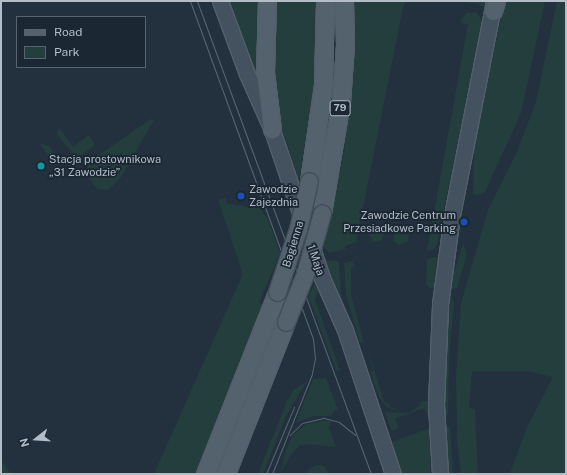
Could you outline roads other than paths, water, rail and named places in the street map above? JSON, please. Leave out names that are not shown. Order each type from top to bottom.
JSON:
[{"type":"main road","points":[[267,1],[265,72],[272,130]]},
{"type":"main road","name":"Bagienna","points":[[205,474],[278,292],[298,229],[309,181],[323,85],[325,1]]},
{"type":"main road","name":"Bagienna","points":[[226,474],[305,274],[322,213],[341,102],[345,51],[344,1]]},
{"type":"street","name":"1 Maja","points":[[220,1],[247,74],[272,130],[322,278],[345,330],[393,474]]},
{"type":"street","points":[[440,474],[436,405],[440,304],[452,215],[494,4]]},
{"type":"tram line","points":[[190,1],[313,339],[315,358],[312,374],[272,474]]},
{"type":"tram line","points":[[197,1],[371,474]]},
{"type":"tram line","points":[[266,474],[294,407]]},
{"type":"tram line","points":[[290,435],[302,423],[324,418],[339,422],[355,435]]},
{"type":"place","name":"Stacja prostownikowa „31 Zawodzie”","points":[[41,166]]},
{"type":"place","name":"Zawodzie Zajezdnia","points":[[241,196]]},
{"type":"place","name":"Zawodzie Centrum Przesiadkowe Parking","points":[[464,222]]}]
